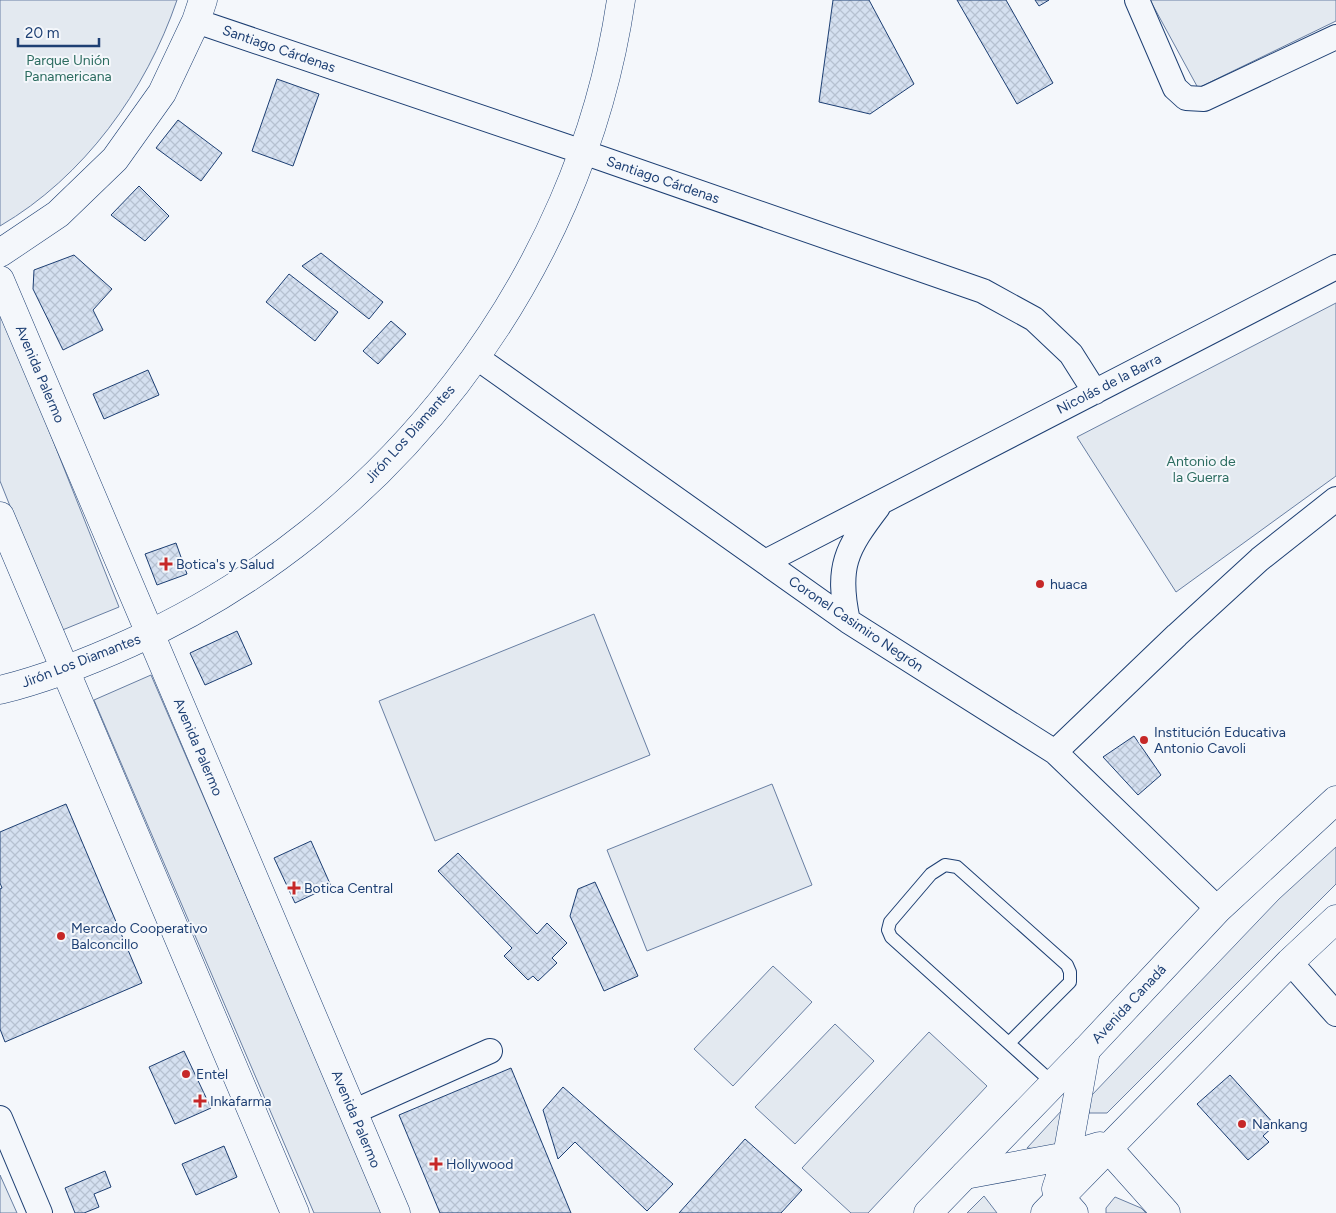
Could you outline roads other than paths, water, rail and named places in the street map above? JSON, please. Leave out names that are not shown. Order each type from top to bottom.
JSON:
[{"type":"street","name":"Jirón Los Diamantes","points":[[0,690],[65,670],[150,634],[200,608],[249,578],[295,545],[339,509],[389,462],[422,426],[476,357],[523,284],[554,224],[583,152],[603,88],[621,0]]},
{"type":"street","points":[[1138,0],[1175,88],[1186,98],[1204,99],[1336,36]]},
{"type":"street","name":"Santiago Cárdenas","points":[[200,11],[583,152],[983,291],[1034,319],[1071,354],[1095,392]]},
{"type":"street","points":[[0,253],[58,214],[115,159],[162,94],[200,11]]},
{"type":"street","name":"Nicolás de la Barra","points":[[765,562],[1336,267]]},
{"type":"street","name":"Avenida Palermo","points":[[0,280],[396,1213]]},
{"type":"street","name":"Coronel Casimiro Negrón","points":[[476,357],[848,621],[1055,752],[1218,909]]},
{"type":"street","points":[[1055,752],[1177,635],[1260,559],[1336,499]]},
{"type":"street","name":"Nicolás de la Barra","points":[[848,621],[843,601],[842,579],[847,556],[856,536],[882,501]]},
{"type":"street","points":[[0,516],[295,1213]]},
{"type":"street","name":"Avenida Canadá","points":[[928,1213],[1054,1084],[1218,909],[1336,800]]},
{"type":"street","points":[[1060,1208],[1109,1149],[1290,962],[1336,919]]},
{"type":"street","points":[[1290,962],[1336,1014]]},
{"type":"street","points":[[1060,1208],[1056,1189],[1067,1156],[1086,1050]]},
{"type":"street","points":[[353,1112],[490,1051]]},
{"type":"street","points":[[0,1118],[40,1213]]},
{"type":"street","points":[[965,1175],[1067,1156],[1100,1146],[1107,1147],[1166,1213]]},
{"type":"lane","points":[[1009,1043],[1070,982],[1070,972],[1067,965],[957,867],[945,865],[931,874],[890,922],[888,930],[891,937],[1054,1084]]},
{"type":"place","name":"Botica's y Salud","points":[[166,564]]},
{"type":"place","name":"huaca","points":[[1040,584]]},
{"type":"place","name":"Institución Educativa Antonio Cavoli","points":[[1144,740]]},
{"type":"place","name":"Botica Central","points":[[294,888]]},
{"type":"place","name":"Mercado Cooperativo Balconcillo","points":[[61,936]]},
{"type":"place","name":"Entel","points":[[186,1074]]},
{"type":"place","name":"Inkafarma","points":[[200,1101]]},
{"type":"place","name":"Nankang","points":[[1242,1124]]},
{"type":"place","name":"Hollywood","points":[[436,1164]]},
{"type":"park label","name":"Parque Unión Panamericana","points":[[68,68]]},
{"type":"park label","name":"Antonio de la Guerra","points":[[1201,470]]}]
